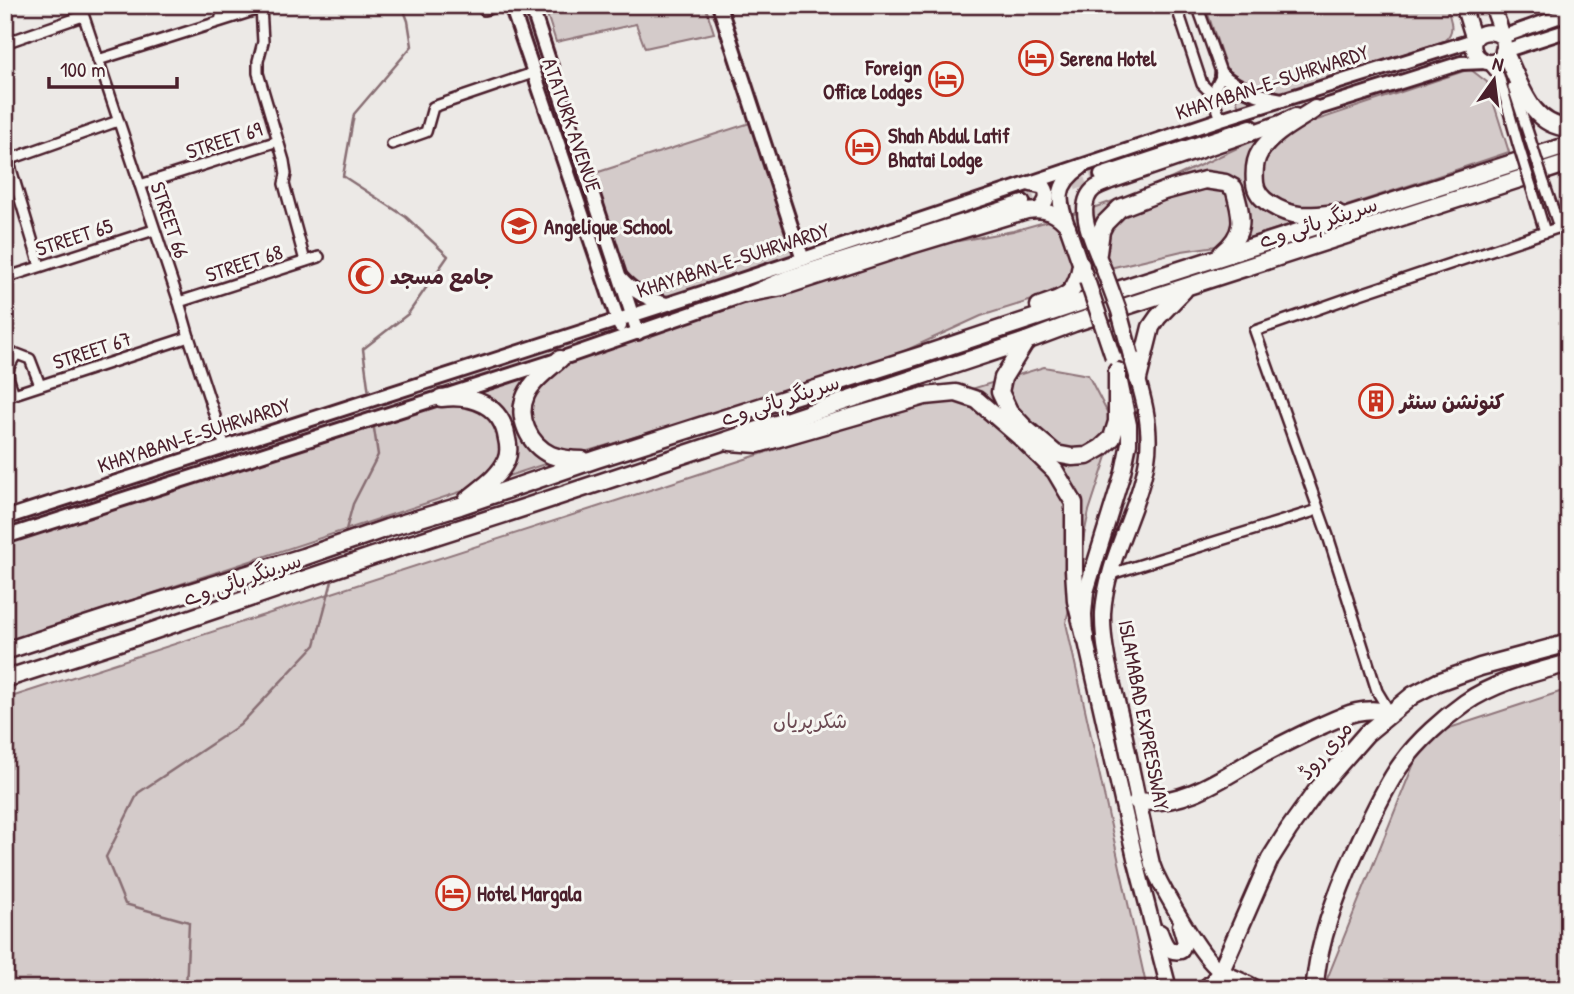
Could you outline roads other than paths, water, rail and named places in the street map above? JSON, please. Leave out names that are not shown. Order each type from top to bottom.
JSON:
[{"type":"highway","points":[[1503,48],[1534,111],[1550,124],[1569,128]]},
{"type":"highway","points":[[1307,111],[1272,138],[1259,153],[1253,170],[1256,189],[1263,200],[1281,211],[1296,215],[1311,216],[1373,208]]},
{"type":"highway","name":"سرینگر ہائی وے","points":[[5,651],[303,557],[597,459],[1569,145]]},
{"type":"highway","name":"سرینگر ہائی وے","points":[[5,679],[1027,341],[1074,323],[1569,163]]},
{"type":"highway","points":[[1098,253],[1101,231],[1120,208],[1164,191],[1205,180],[1225,183],[1234,188],[1241,216],[1240,232],[1233,244],[1218,257]]},
{"type":"highway","points":[[928,353],[959,333],[1066,295],[1084,272]]},
{"type":"highway","points":[[1138,379],[1151,327],[1188,286]]},
{"type":"highway","points":[[1027,341],[1003,378],[1000,392],[1009,411],[1056,454],[1087,456],[1112,438],[1117,422],[1115,364]]},
{"type":"highway","points":[[560,359],[529,390],[523,406],[523,421],[528,435],[538,447],[550,455],[576,460],[597,459]]},
{"type":"highway","points":[[724,441],[758,444],[925,396],[956,393],[977,400],[1055,471],[1074,503],[1073,570],[1076,601],[1085,637]]},
{"type":"highway","points":[[440,398],[463,397],[485,405],[494,412],[506,433],[508,456],[497,475],[460,506]]},
{"type":"highway","points":[[270,567],[243,581],[130,618],[126,622],[127,628],[136,631],[269,587],[292,584]]},
{"type":"highway","points":[[5,659],[103,627],[112,633],[109,640],[5,673]]},
{"type":"highway","name":"مری روڈ","points":[[1205,989],[1221,971],[1261,877],[1289,829],[1317,790],[1366,734],[1413,695],[1438,682],[1480,667],[1569,643]]},
{"type":"highway","points":[[1314,989],[1319,953],[1334,905],[1382,796],[1403,761],[1425,736],[1464,704],[1488,689],[1569,663]]},
{"type":"highway","points":[[1137,802],[1173,801],[1190,795],[1284,743],[1341,717],[1367,709],[1390,713]]},
{"type":"main road","name":"ATATURK AVENUE","points":[[511,5],[624,337]]},
{"type":"main road","name":"ATATURK AVENUE","points":[[531,5],[638,333]]},
{"type":"main road","points":[[719,5],[803,259]]},
{"type":"main road","points":[[1463,5],[1476,53],[1487,62],[1497,61],[1503,48],[1569,13]]},
{"type":"main road","points":[[1492,5],[1503,48]]},
{"type":"main road","points":[[1503,48],[1569,30]]},
{"type":"main road","points":[[1474,40],[1478,35],[1490,31],[1498,33],[1503,48]]},
{"type":"main road","name":"KHAYABAN-E-SUHRWARDY","points":[[5,518],[632,316],[1221,119],[1474,40]]},
{"type":"main road","points":[[1431,54],[1437,70]]},
{"type":"main road","name":"KHAYABAN-E-SUHRWARDY","points":[[1106,178],[1437,70],[1461,63],[1487,62]]},
{"type":"main road","points":[[1222,75],[1247,91],[1284,100]]},
{"type":"main road","name":"ISLAMABAD EXPRESSWAY","points":[[1081,167],[1066,180],[1059,194],[1060,208],[1115,364],[1129,425],[1129,443],[1123,472],[1086,592],[1085,637],[1146,902],[1170,989]]},
{"type":"main road","name":"ISLAMABAD EXPRESSWAY","points":[[1106,178],[1093,189],[1084,211],[1119,312],[1138,379],[1148,431],[1147,460],[1105,595],[1105,648],[1152,864],[1199,948],[1214,966],[1257,989]]},
{"type":"main road","points":[[1031,184],[1046,190],[1046,201],[1039,210]]},
{"type":"main road","name":"KHAYABAN-E-SUHRWARDY","points":[[5,537],[560,359],[745,295],[787,277],[1023,201]]},
{"type":"main road","points":[[745,295],[782,288],[1027,211],[1053,213],[1068,227]]},
{"type":"main road","points":[[619,275],[635,291],[667,304]]},
{"type":"main road","points":[[329,414],[329,433]]},
{"type":"main road","points":[[1146,902],[1165,945],[1173,951],[1181,951],[1185,945],[1185,937],[1168,895]]},
{"type":"street","name":"STREET 66","points":[[80,5],[180,302],[225,447]]},
{"type":"street","points":[[220,22],[224,5]]},
{"type":"street","points":[[483,5],[484,10],[504,5]]},
{"type":"street","points":[[1176,5],[1202,84],[1212,94],[1221,119]]},
{"type":"street","points":[[1197,5],[1222,75],[1212,94]]},
{"type":"street","points":[[98,60],[220,22],[261,6],[263,42],[258,73],[276,128],[286,174],[284,184],[305,261]]},
{"type":"street","points":[[5,43],[83,16]]},
{"type":"street","points":[[1503,48],[1559,227]]},
{"type":"street","points":[[1487,62],[1499,76],[1545,232]]},
{"type":"street","points":[[392,144],[426,132],[433,107],[533,72]]},
{"type":"street","points":[[7,161],[118,121]]},
{"type":"street","name":"STREET 69","points":[[140,185],[278,141]]},
{"type":"street","points":[[5,149],[40,266]]},
{"type":"street","points":[[1390,713],[1377,691],[1318,510],[1255,331],[1569,224]]},
{"type":"street","name":"STREET 65","points":[[5,278],[154,230]]},
{"type":"street","name":"STREET 68","points":[[180,302],[319,257]]},
{"type":"street","name":"STREET 67","points":[[10,395],[189,337]]},
{"type":"street","points":[[10,395],[7,373],[9,364],[17,354],[30,359],[40,385]]},
{"type":"street","points":[[1111,574],[1318,510]]},
{"type":"waterway","points":[[369,394],[363,349],[408,314],[448,256],[406,217],[343,176],[354,114],[412,46],[402,5]]},
{"type":"waterway","points":[[344,537],[353,504],[378,455],[373,422]]},
{"type":"waterway","points":[[186,989],[189,922],[125,904],[106,857],[138,793],[240,725],[315,645],[333,577]]},
{"type":"tunnel","points":[[1023,202],[1101,175]]},
{"type":"place","name":"Serena Hotel","points":[[1036,58]]},
{"type":"place","name":"Foreign Office Lodges","points":[[946,79]]},
{"type":"place","name":"Shah Abdul Latif Bhatai Lodge","points":[[863,147]]},
{"type":"place","name":"Angelique School","points":[[519,226]]},
{"type":"place","name":"جامع مسجد","points":[[366,276]]},
{"type":"place","name":"کنونشن سنٹر","points":[[1376,401]]},
{"type":"place","name":"Hotel Margala","points":[[453,893]]},
{"type":"park label","name":"شکرپریاں","points":[[810,720]]}]
